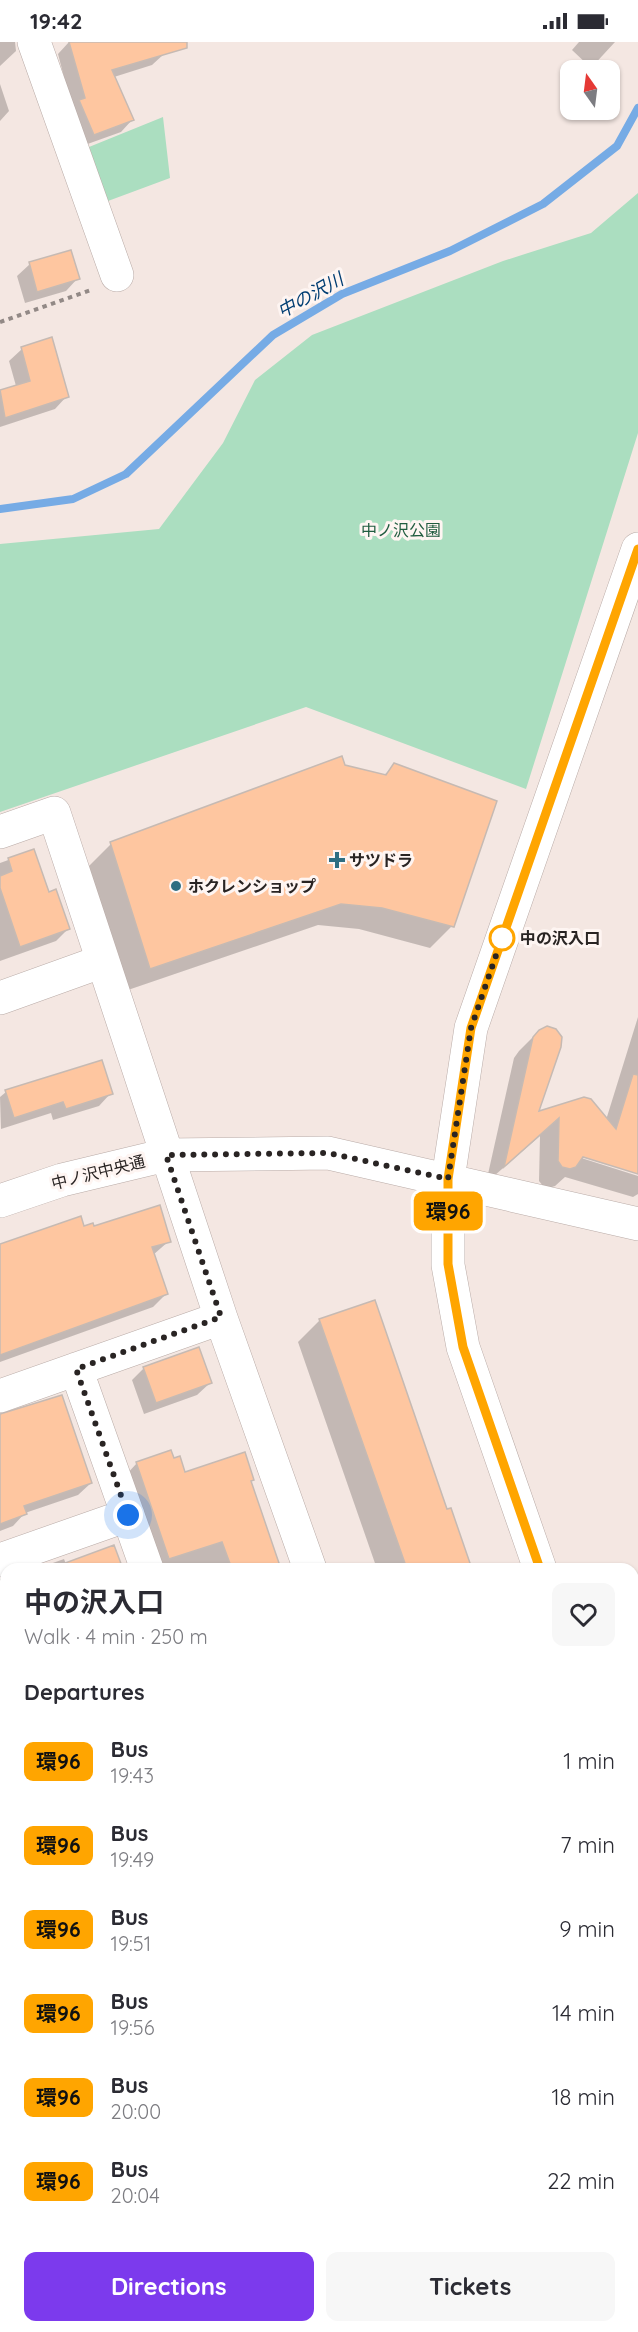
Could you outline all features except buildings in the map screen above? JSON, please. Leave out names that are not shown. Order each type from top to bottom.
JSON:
[{"type":"street","points":[[34,42],[117,275]]},
{"type":"street","points":[[538,1563],[463,1347],[448,1264],[448,1179],[471,1028],[638,549]]},
{"type":"street","points":[[0,832],[54,813],[166,1155],[308,1563]]},
{"type":"street","points":[[0,998],[103,961]]},
{"type":"street","name":"中ノ沢中央通","points":[[0,1201],[62,1180],[166,1155],[328,1153],[638,1224]]},
{"type":"street","points":[[0,1396],[221,1317]]},
{"type":"street","points":[[76,1369],[145,1563]]},
{"type":"street","points":[[0,1560],[128,1515]]},
{"type":"path","points":[[0,322],[111,283],[117,275]]},
{"type":"green space","points":[[163,117],[170,178],[108,201],[89,147]]},
{"type":"green space","name":"中ノ沢公園","points":[[638,193],[638,433],[526,789],[306,707],[0,812],[0,544],[159,529],[223,443],[255,380],[312,335],[503,261],[591,233]]},
{"type":"waterway","name":"中の沢川","points":[[0,509],[73,499],[126,474],[273,335],[342,294],[450,251],[543,204],[617,146],[638,108]]},
{"type":"bus line","name":"環96","points":[[538,1563],[463,1347],[448,1264],[448,1179],[471,1028],[638,549]]},
{"type":"place","name":"サツドラ","points":[[337,860]]},
{"type":"place","name":"ホクレンショップ","points":[[176,886]]},
{"type":"place","name":"中の沢入口","points":[[502,938]]},
{"type":"route","points":[[128,1515],[76,1369],[221,1317],[166,1155],[328,1153],[448,1179],[471,1028],[502,938]]}]
